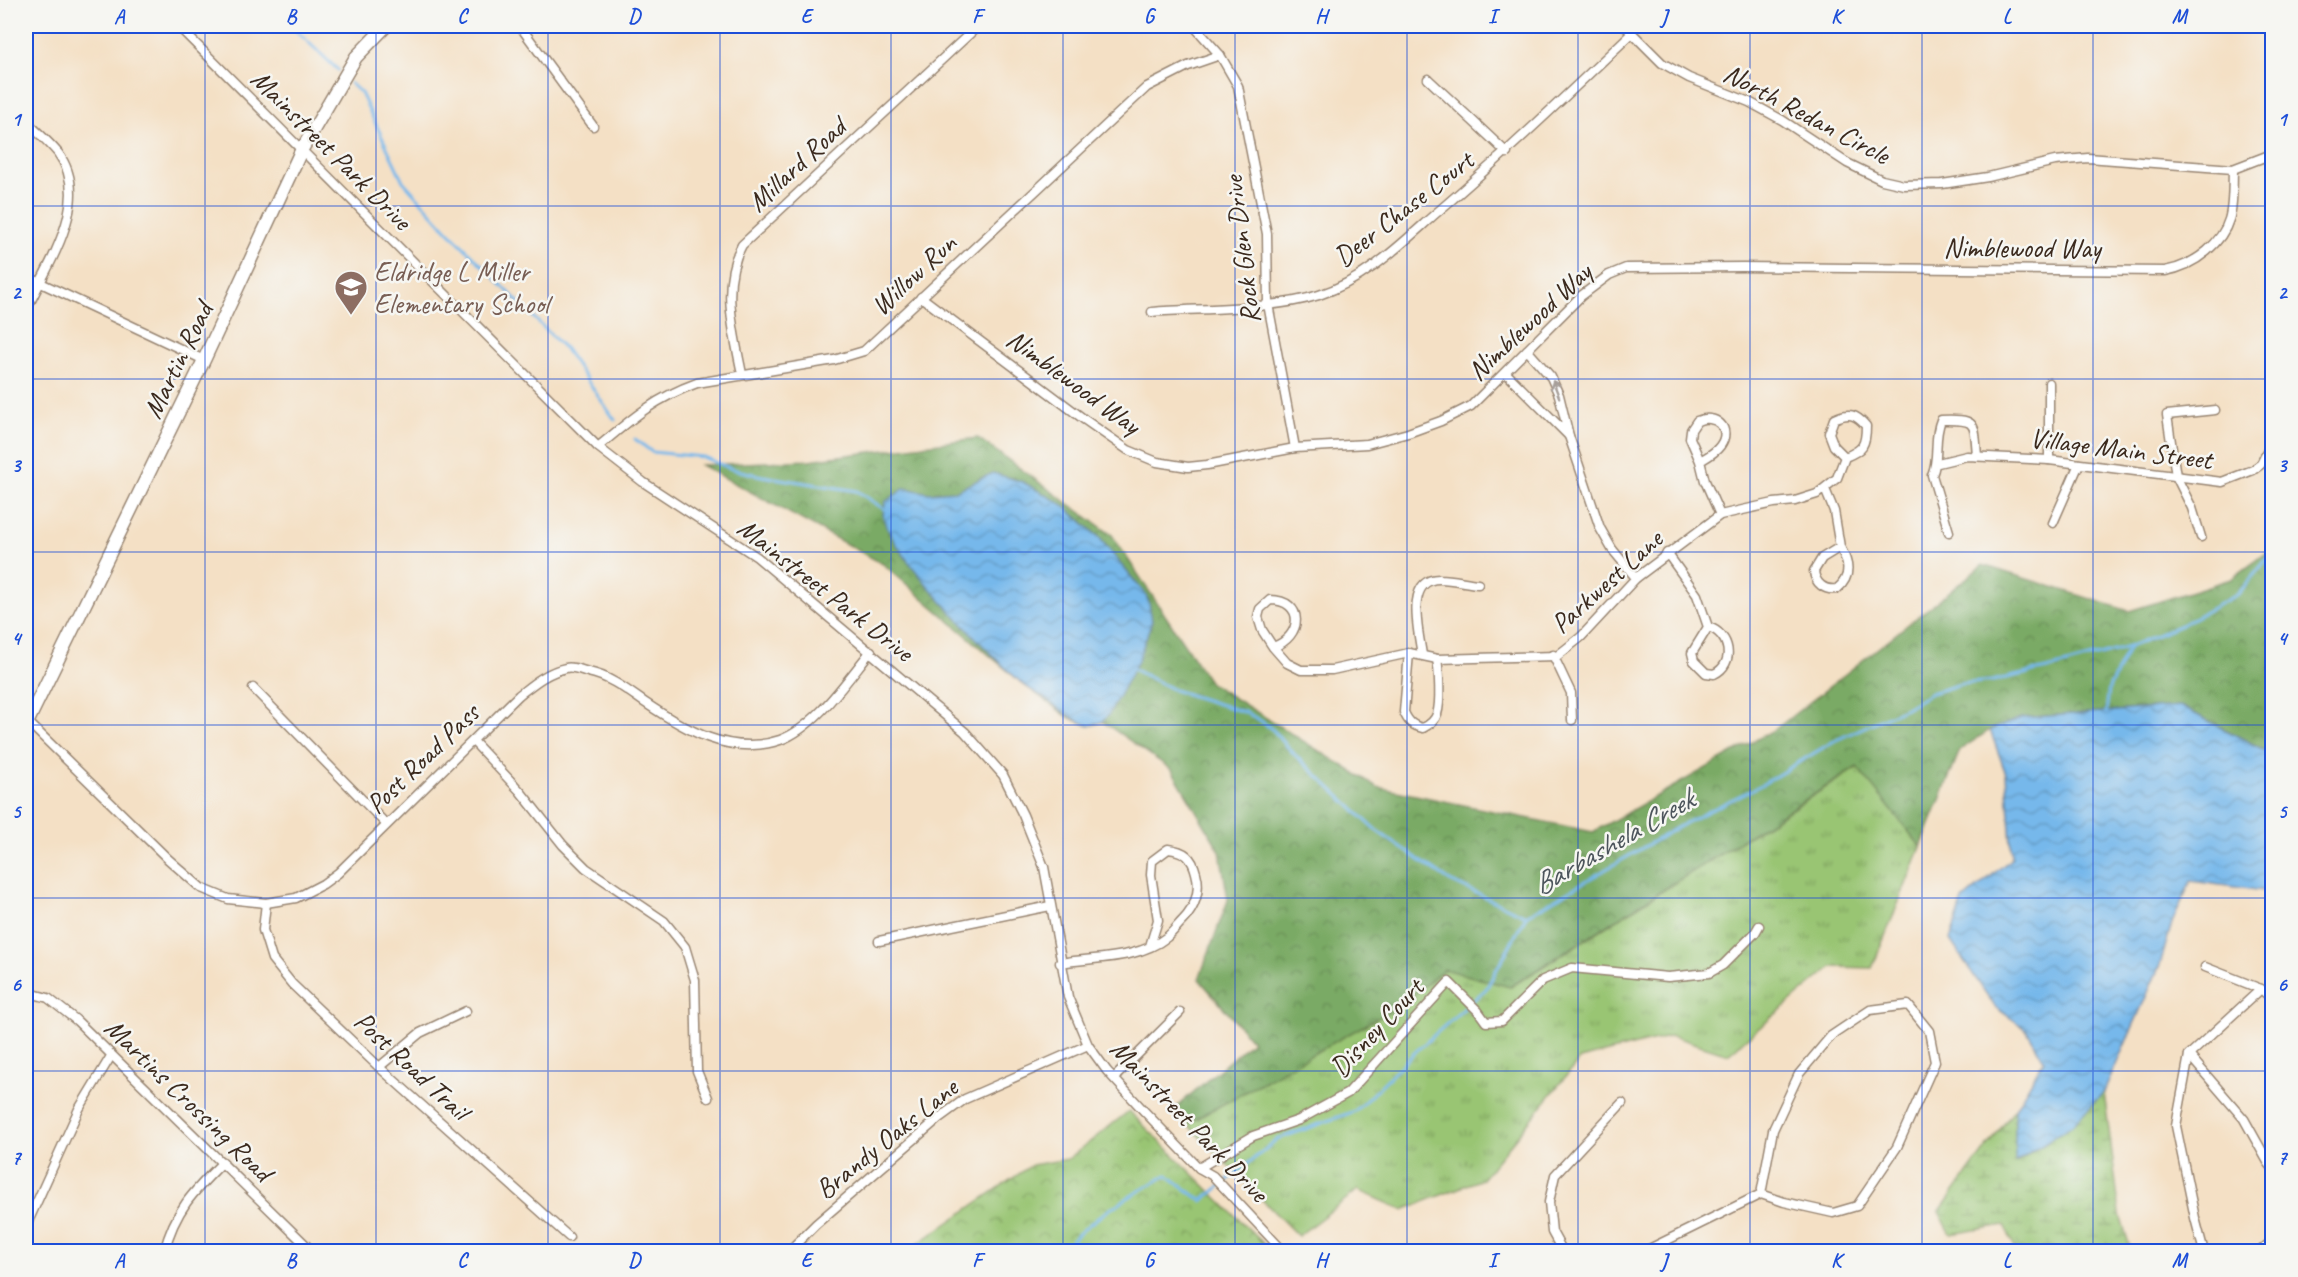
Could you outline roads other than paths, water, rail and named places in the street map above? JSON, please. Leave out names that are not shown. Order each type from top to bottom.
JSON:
[{"type":"street","name":"Mainstreet Park Drive","points":[[178,26],[598,447],[643,482],[757,557],[965,732],[1003,775],[1023,815],[1044,867],[1068,997],[1088,1045],[1114,1078],[1199,1168],[1213,1176],[1284,1251]]},
{"type":"street","name":"Martin Road","points":[[26,722],[204,360],[301,150],[356,57],[386,26]]},
{"type":"street","points":[[520,26],[592,126]]},
{"type":"street","name":"Millard Road","points":[[742,374],[735,338],[730,282],[734,259],[742,245],[978,26]]},
{"type":"street","name":"Rock Glen Drive","points":[[1194,26],[1220,56],[1238,86],[1262,202],[1267,234],[1268,304],[1295,448]]},
{"type":"street","name":"North Redan Circle","points":[[1624,26],[1662,63],[1689,78],[1749,102],[1782,120],[1847,163],[1882,180],[1904,185],[1965,181],[2055,161],[2088,158],[2233,169],[2272,154]]},
{"type":"street","name":"Deer Chase Court","points":[[1152,312],[1293,302],[1320,295],[1345,284],[1374,267],[1507,153],[1632,33]]},
{"type":"street","name":"Willow Run","points":[[598,447],[639,412],[676,391],[697,383],[834,360],[864,351],[1147,87],[1188,66],[1220,56]]},
{"type":"street","points":[[1428,79],[1507,153]]},
{"type":"street","points":[[26,121],[58,154],[71,178],[71,202],[64,233],[26,311]]},
{"type":"street","name":"Nimblewood Way","points":[[921,297],[1085,420],[1142,457],[1188,467],[1295,448],[1367,444],[1441,421],[1471,406],[1581,296],[1609,275],[1626,268],[2165,272],[2183,267],[2197,259],[2225,232],[2231,210],[2233,169]]},
{"type":"street","points":[[26,276],[204,360]]},
{"type":"street","points":[[1527,350],[1551,377],[1600,528],[1612,549],[1636,578]]},
{"type":"street","points":[[1506,373],[1569,436]]},
{"type":"street","points":[[2049,383],[2049,460]]},
{"type":"street","points":[[2201,537],[2192,508],[2176,476],[2166,415],[2215,410]]},
{"type":"street","points":[[1840,547],[1822,558],[1814,571],[1818,584],[1826,589],[1837,589],[1844,583],[1848,574],[1847,562],[1840,547],[1834,511],[1825,489],[1837,478],[1845,457],[1857,452],[1866,441],[1866,426],[1858,416],[1846,414],[1834,419],[1829,433],[1834,446],[1845,457]]},
{"type":"street","points":[[1700,461],[1719,448],[1724,440],[1724,430],[1719,422],[1711,418],[1697,421],[1691,430],[1690,438],[1720,515]]},
{"type":"street","points":[[1949,532],[1932,475],[1938,463],[1937,430],[1941,420],[1965,419],[1972,424],[1975,430],[1977,456]]},
{"type":"street","name":"Village Main Street","points":[[1938,463],[1977,456],[2049,460],[2222,482],[2238,477],[2261,464],[2270,446],[2272,432]]},
{"type":"street","points":[[2053,523],[2079,464]]},
{"type":"street","name":"Parkwest Lane","points":[[1273,647],[1283,644],[1290,638],[1297,624],[1296,615],[1287,604],[1280,600],[1270,600],[1260,609],[1258,617],[1262,630],[1273,647],[1287,663],[1301,670],[1332,670],[1409,653],[1437,659],[1557,656],[1570,648],[1636,578],[1720,515],[1774,503],[1795,501],[1825,489]]},
{"type":"street","points":[[1667,553],[1697,595],[1708,627]]},
{"type":"street","points":[[1422,655],[1416,611],[1418,591],[1426,582],[1438,579],[1478,584]]},
{"type":"street","points":[[1708,627],[1720,635],[1729,653],[1726,666],[1714,674],[1699,669],[1692,652],[1708,627]]},
{"type":"street","name":"Post Road Pass","points":[[26,722],[201,888],[228,899],[266,903],[296,898],[338,873],[519,695],[545,675],[568,667],[594,673],[619,684],[706,738],[742,744],[760,744],[781,739],[807,723],[827,704],[871,651]]},
{"type":"street","points":[[1409,653],[1404,712],[1407,720],[1415,726],[1424,728],[1438,714],[1437,659]]},
{"type":"street","points":[[1552,655],[1570,693],[1572,720]]},
{"type":"street","points":[[253,688],[386,824]]},
{"type":"street","points":[[473,741],[520,791],[562,845],[586,868],[664,921],[685,947],[695,980],[696,1071],[708,1098]]},
{"type":"street","points":[[1060,963],[1121,956],[1150,946],[1167,937],[1191,912],[1198,892],[1198,878],[1194,865],[1189,856],[1179,850],[1168,849],[1152,861],[1151,875],[1158,920],[1150,946]]},
{"type":"street","name":"Post Road Trail","points":[[266,903],[263,930],[272,959],[292,984],[379,1066],[569,1237]]},
{"type":"street","points":[[879,941],[1050,906]]},
{"type":"street","name":"Disney Court","points":[[1199,1168],[1253,1136],[1299,1120],[1348,1093],[1449,982],[1486,1022],[1502,1022],[1543,980],[1572,968],[1668,977],[1709,973],[1723,965],[1755,933],[1759,926]]},
{"type":"street","points":[[2205,967],[2261,988],[2272,999]]},
{"type":"street","points":[[2204,1251],[2194,1218],[2176,1126],[2190,1055],[2261,988]]},
{"type":"street","name":"Martins Crossing Road","points":[[26,992],[48,998],[76,1020],[313,1251]]},
{"type":"street","points":[[1643,1251],[1761,1194],[1784,1203],[1833,1213],[1857,1206],[1897,1147],[1935,1062],[1929,1031],[1908,1005],[1870,1010],[1831,1036],[1799,1074],[1773,1130],[1761,1194]]},
{"type":"street","points":[[379,1066],[420,1033],[466,1011]]},
{"type":"street","points":[[1114,1078],[1180,1012]]},
{"type":"street","name":"Brandy Oaks Lane","points":[[788,1251],[860,1186],[965,1098],[1088,1045]]},
{"type":"street","points":[[2190,1055],[2244,1119],[2272,1167]]},
{"type":"street","points":[[26,1226],[79,1109],[111,1056]]},
{"type":"street","points":[[1563,1251],[1552,1232],[1549,1202],[1555,1175],[1622,1103]]},
{"type":"street","points":[[164,1251],[176,1216],[192,1193],[223,1162]]},
{"type":"street","points":[[2259,1251],[2272,1241]]},
{"type":"water","points":[[993,473],[1023,482],[1062,504],[1099,537],[1146,595],[1152,621],[1138,661],[1109,714],[1102,722],[1089,726],[1023,684],[943,603],[902,553],[889,531],[883,515],[885,502],[905,488],[929,493],[955,491]]},
{"type":"water","points":[[2180,706],[2272,754],[2272,883],[2264,891],[2191,881],[2172,923],[2160,965],[2104,1092],[2072,1125],[2015,1162],[2015,1109],[2044,1060],[2026,1029],[1995,1007],[1950,940],[1963,900],[2012,858],[2006,774],[1990,730],[2021,718]]},
{"type":"waterway","points":[[291,26],[338,70]]},
{"type":"waterway","points":[[350,83],[361,93],[403,181],[448,231],[565,349],[615,420]]},
{"type":"waterway","points":[[635,439],[652,452],[703,457],[732,469],[762,476],[857,491],[884,509]]},
{"type":"waterway","name":"Barbashela Creek","points":[[1062,1252],[1097,1218],[1167,1175],[1202,1201],[1278,1139],[1355,1111],[1414,1053],[1486,989],[1526,916],[1685,823],[1763,784],[1834,741],[1906,708],[1931,693],[1961,684],[1992,681],[2056,667],[2129,647],[2181,625],[2238,594],[2272,553]]},
{"type":"waterway","points":[[2106,713],[2109,688],[2129,647]]},
{"type":"waterway","points":[[1133,669],[1174,690],[1247,713],[1261,721],[1377,831],[1450,881],[1526,916]]},
{"type":"place","name":"Eldridge L Miller Elementary School","points":[[351,316]]}]
